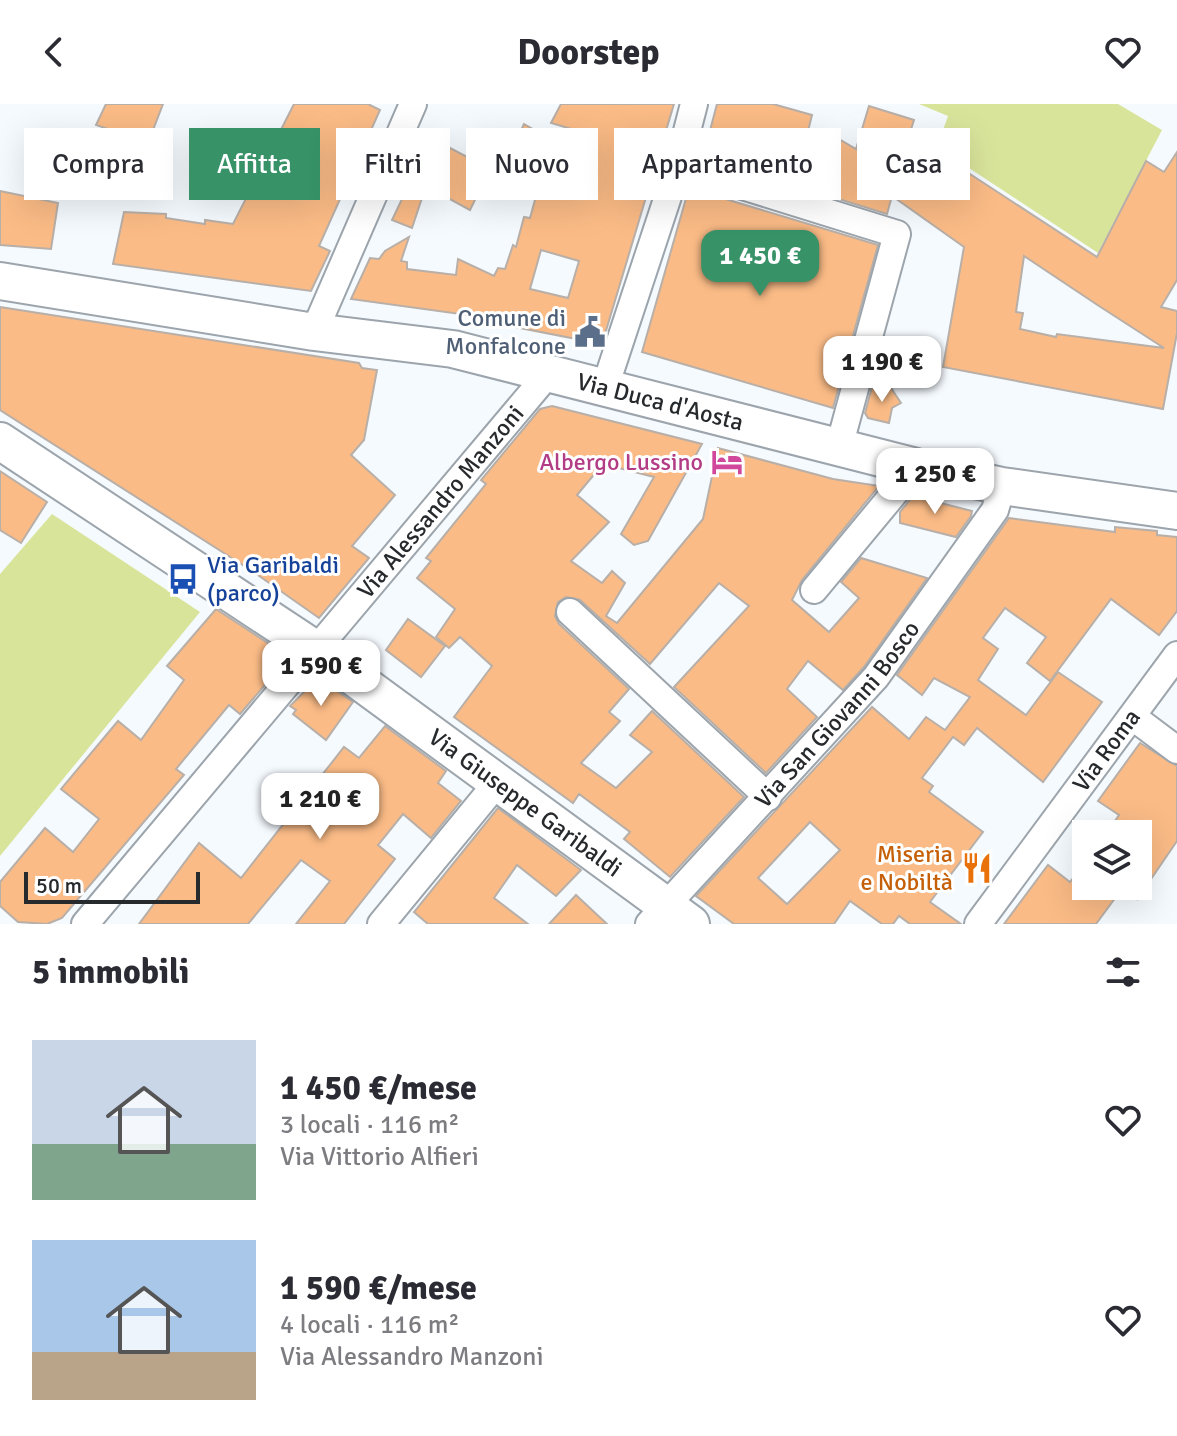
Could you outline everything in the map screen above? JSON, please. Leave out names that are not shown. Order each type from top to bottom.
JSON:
[{"type":"main road","name":"Via Duca d'Aosta","points":[[4,280],[314,332],[453,349],[916,467],[1002,486],[1177,511]]},
{"type":"main road","name":"Via Giuseppe Garibaldi","points":[[0,441],[318,651],[497,783],[669,918]]},
{"type":"street","points":[[314,332],[413,104]]},
{"type":"street","points":[[688,128],[694,104]]},
{"type":"street","points":[[605,387],[667,200]]},
{"type":"street","points":[[788,200],[897,234],[839,447]]},
{"type":"street","name":"Via Alessandro Manzoni","points":[[85,924],[318,651],[548,374]]},
{"type":"street","points":[[814,590],[916,467]]},
{"type":"street","name":"Via San Giovanni Bosco","points":[[669,918],[768,797],[876,677],[995,510],[1002,486]]},
{"type":"street","points":[[570,612],[768,797]]},
{"type":"street","name":"Via Roma","points":[[978,924],[1177,655]]},
{"type":"street","points":[[1133,717],[1177,750]]},
{"type":"street","points":[[381,924],[497,783]]},
{"type":"green space","points":[[919,104],[1118,104],[1162,130],[1098,253],[970,169],[970,128],[944,128],[948,116]]},
{"type":"green space","points":[[52,514],[200,612],[0,856],[0,574]]},
{"type":"building","points":[[106,104],[163,104],[154,128],[105,128],[96,125]]},
{"type":"building","points":[[294,104],[368,104],[380,110],[372,128],[336,128],[336,200],[340,200],[319,246],[330,251],[311,291],[113,264],[124,212],[166,214],[166,218],[205,224],[205,220],[233,224],[245,200],[320,200],[320,128],[282,128]]},
{"type":"building","points":[[561,104],[674,104],[667,128],[614,128],[614,200],[645,200],[602,344],[474,319],[475,316],[351,299],[370,258],[379,259],[385,251],[409,237],[401,261],[407,262],[407,269],[456,275],[458,259],[494,276],[498,268],[505,269],[513,245],[516,247],[524,217],[530,218],[535,200],[598,200],[598,128],[568,128],[551,123]],"holes":[[[541,250],[579,261],[568,298],[530,289]]]},
{"type":"building","points":[[717,104],[773,104],[812,115],[809,128],[711,128]]},
{"type":"building","points":[[869,106],[914,120],[911,128],[862,128]]},
{"type":"building","points":[[841,140],[856,149],[857,146],[857,200],[891,200],[887,214],[841,200]]},
{"type":"building","points":[[450,148],[466,156],[466,200],[475,200],[470,210],[450,199]]},
{"type":"building","points":[[1177,152],[1177,280],[1161,307],[1177,311],[1177,333],[1163,409],[943,367],[964,247],[898,200],[970,200],[970,174],[1097,257],[1146,161],[1164,172]],"holes":[[[1024,256],[1164,348],[1057,334],[1056,337],[1020,329],[1023,313],[1016,312]]]},
{"type":"building","points":[[0,191],[24,196],[24,200],[58,203],[51,249],[0,245]]},
{"type":"building","points":[[402,200],[421,200],[412,228],[392,220]]},
{"type":"building","points":[[686,200],[729,200],[878,245],[833,408],[642,352]]},
{"type":"building","points":[[0,307],[359,363],[362,368],[377,370],[364,440],[351,455],[395,495],[352,546],[369,558],[319,618],[252,571],[0,410]]},
{"type":"building","points":[[889,385],[901,403],[892,408],[889,423],[868,418],[865,413],[872,387],[882,389]]},
{"type":"building","points":[[552,406],[702,444],[648,541],[634,545],[621,534],[654,477],[615,467],[611,471],[602,465],[577,495],[609,522],[571,561],[602,583],[612,571],[625,583],[606,616],[617,623],[703,519],[718,448],[833,479],[879,486],[802,580],[792,600],[829,632],[859,598],[841,582],[861,558],[927,578],[864,667],[843,690],[808,661],[787,689],[817,717],[766,773],[674,687],[749,606],[719,583],[650,664],[580,600],[566,597],[558,602],[555,616],[559,624],[629,689],[609,712],[620,721],[581,763],[616,788],[652,752],[630,735],[652,711],[744,797],[670,877],[624,839],[630,832],[579,794],[573,803],[454,717],[492,666],[460,637],[449,648],[436,637],[455,609],[417,578],[431,561],[426,558],[486,484],[481,480],[540,409]]},
{"type":"building","points":[[0,471],[47,502],[21,543],[0,530]]},
{"type":"building","points":[[913,496],[972,511],[971,516],[956,537],[900,523],[900,512]]},
{"type":"building","points":[[1009,518],[1115,532],[1115,527],[1157,531],[1157,535],[1177,537],[1177,611],[1159,635],[1111,599],[1050,681],[1027,663],[1046,637],[1005,608],[983,638],[998,649],[978,680],[1026,715],[1058,672],[1102,702],[1043,782],[977,728],[964,745],[953,737],[922,778],[933,786],[929,792],[983,832],[930,902],[961,924],[910,924],[899,916],[893,924],[882,924],[850,901],[834,924],[734,924],[696,896],[872,707],[909,739],[926,717],[945,730],[970,697],[934,678],[922,695],[897,675]],"holes":[[[810,822],[840,850],[787,904],[758,878]]]},
{"type":"building","points":[[216,609],[289,657],[240,714],[229,705],[176,769],[184,775],[62,918],[47,924],[18,922],[0,906],[0,882],[45,828],[73,852],[99,819],[61,789],[118,721],[141,740],[184,680],[167,666]]},
{"type":"building","points":[[408,619],[445,646],[421,677],[386,650]]},
{"type":"building","points":[[318,678],[353,702],[326,740],[293,714],[296,710],[290,706]]},
{"type":"building","points":[[385,726],[446,771],[438,783],[461,801],[431,838],[403,814],[378,845],[395,859],[344,924],[296,924],[330,881],[301,860],[248,924],[139,924],[199,843],[241,878],[344,747],[359,758]]},
{"type":"building","points":[[1140,743],[1177,766],[1177,841],[1152,878],[1152,820],[1116,820],[1119,815],[1098,801]]},
{"type":"building","points":[[498,808],[581,870],[556,896],[517,865],[494,898],[528,924],[428,924],[414,912]]},
{"type":"building","points":[[1048,865],[1070,882],[1072,879],[1072,900],[1114,900],[1096,924],[1004,924]]},
{"type":"building","points":[[576,895],[607,924],[549,924]]},
{"type":"place","name":"Comune di Monfalcone","points":[[590,332]]},
{"type":"place","name":"Albergo Lussino","points":[[727,462]]},
{"type":"place","name":"Via Garibaldi (parco)","points":[[183,579]]},
{"type":"place","name":"Miseria e Nobiltà","points":[[977,868]]}]
